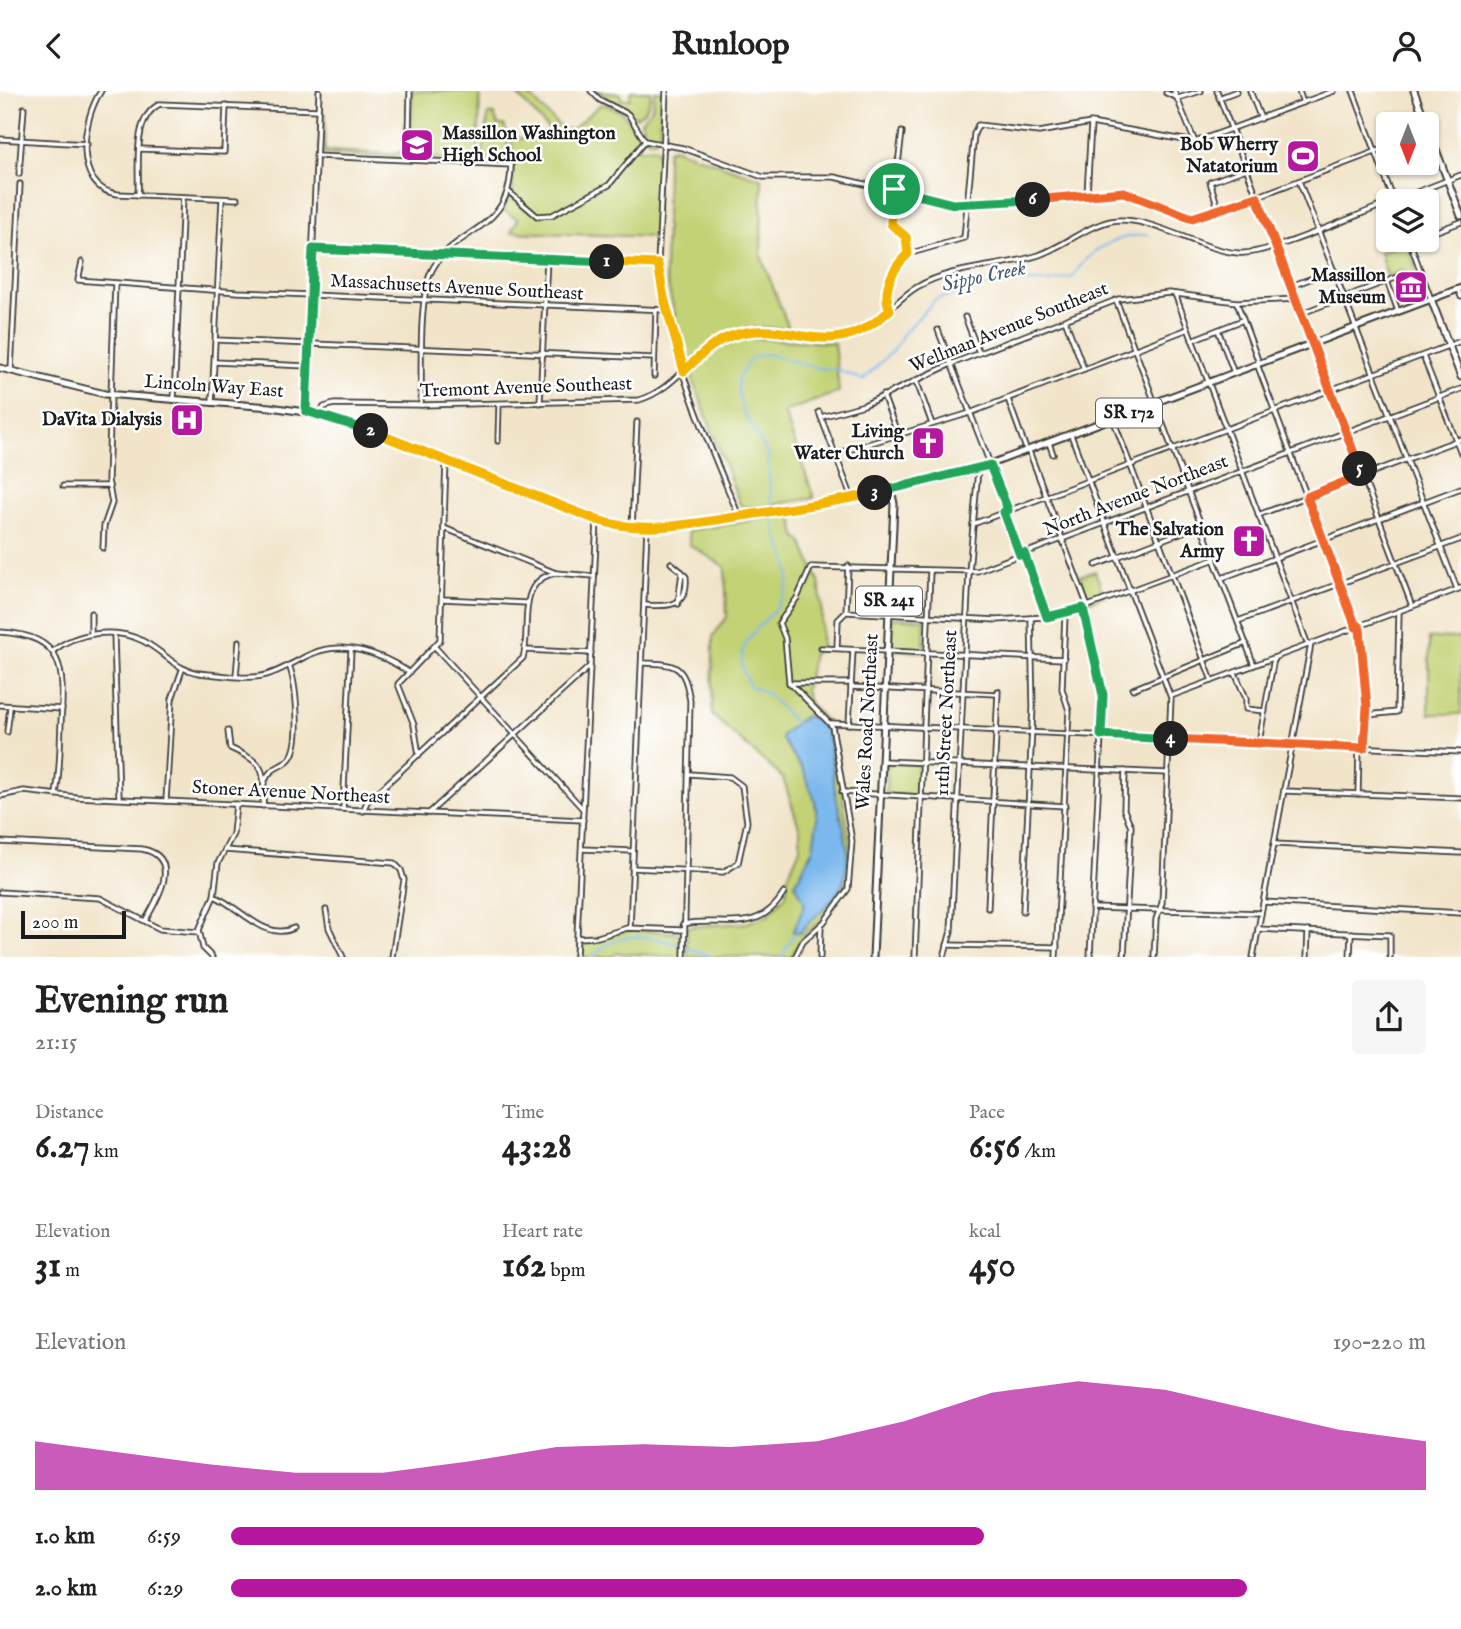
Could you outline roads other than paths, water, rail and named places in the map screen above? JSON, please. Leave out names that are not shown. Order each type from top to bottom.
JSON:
[{"type":"main road","points":[[1414,91],[1421,112]]},
{"type":"main road","points":[[1439,159],[1461,216]]},
{"type":"main road","name":"Lincoln Way East","points":[[0,368],[110,395],[319,414],[446,460],[597,520],[632,528],[647,528],[852,498],[978,470],[1460,288]]},
{"type":"main road","points":[[1431,299],[1461,377]]},
{"type":"main road","name":"Wales Road Northeast","points":[[873,957],[894,507],[891,489]]},
{"type":"street","points":[[101,91],[89,109],[87,170],[94,184],[107,193],[237,199]]},
{"type":"street","points":[[306,411],[319,91]]},
{"type":"street","points":[[410,91],[409,136],[430,161]]},
{"type":"street","points":[[591,91],[600,100],[632,117],[645,141]]},
{"type":"street","points":[[666,91],[658,264],[667,310],[697,415],[738,516]]},
{"type":"street","points":[[1174,91],[1195,142]]},
{"type":"street","points":[[1166,93],[1178,98],[1201,91]]},
{"type":"street","points":[[1217,91],[1412,606]]},
{"type":"street","points":[[1219,98],[1237,91]]},
{"type":"street","points":[[1250,91],[1261,119]]},
{"type":"street","points":[[1299,91],[1303,103]]},
{"type":"street","points":[[890,310],[887,299],[891,278],[908,254],[963,240],[976,126],[982,124],[1039,132],[1091,123],[1195,142],[1334,91]]},
{"type":"street","points":[[645,141],[691,151],[763,177],[827,176],[894,189],[948,204],[1130,193],[1192,218],[1219,211],[1376,152],[1353,91]]},
{"type":"street","points":[[138,195],[142,121],[149,110],[162,103],[318,110]]},
{"type":"street","points":[[141,149],[224,152],[226,106]]},
{"type":"street","points":[[19,174],[24,108]]},
{"type":"street","points":[[1087,195],[1091,123]]},
{"type":"street","points":[[902,132],[891,224],[906,237],[908,254]]},
{"type":"street","points":[[0,139],[87,144]]},
{"type":"street","points":[[509,192],[537,216],[552,215],[608,185],[645,141]]},
{"type":"street","points":[[316,156],[512,165],[509,192],[491,217],[444,255],[429,277],[425,300],[421,405]]},
{"type":"street","points":[[1219,211],[1210,182],[1246,169]]},
{"type":"street","points":[[1426,189],[1461,176]]},
{"type":"street","points":[[1170,696],[1459,589],[1299,181]]},
{"type":"street","points":[[11,371],[20,184]]},
{"type":"street","points":[[174,400],[183,197]]},
{"type":"street","points":[[212,403],[222,199]]},
{"type":"street","name":"Tremont Avenue Southeast","points":[[319,414],[332,404],[499,404],[639,400],[660,390],[717,343],[734,335],[757,332],[815,339],[841,338],[863,330],[912,290],[932,280],[1037,255],[1110,222],[1137,223],[1227,252],[1251,253],[1376,208]]},
{"type":"street","points":[[1439,230],[1461,222]]},
{"type":"street","points":[[313,249],[658,264]]},
{"type":"street","points":[[1415,252],[1431,299]]},
{"type":"street","points":[[540,403],[547,259]]},
{"type":"street","name":"Massachusetts Avenue Southeast","points":[[82,262],[78,279],[311,296],[667,310]]},
{"type":"street","points":[[1291,286],[1334,271]]},
{"type":"street","points":[[1301,313],[1398,277]]},
{"type":"street","points":[[1387,281],[1398,311]]},
{"type":"street","points":[[103,548],[104,526],[112,503],[109,486],[110,395],[116,282]]},
{"type":"street","points":[[1460,288],[1461,297]]},
{"type":"street","points":[[1175,293],[1309,645],[1253,957]]},
{"type":"street","name":"Wellman Avenue Southeast","points":[[835,454],[820,415],[883,395],[951,364],[1116,300],[1175,293],[1237,302],[1296,299]]},
{"type":"street","points":[[1116,300],[1254,665]]},
{"type":"street","points":[[1237,302],[1290,453],[1358,626],[1367,715],[1358,795]]},
{"type":"street","points":[[653,376],[656,310]]},
{"type":"street","points":[[965,317],[979,353]]},
{"type":"street","points":[[1065,320],[1084,369]]},
{"type":"street","points":[[1192,340],[1243,320]]},
{"type":"street","points":[[852,498],[835,454],[970,413],[1188,329]]},
{"type":"street","points":[[938,330],[1047,617]]},
{"type":"street","points":[[1217,330],[1234,373]]},
{"type":"street","points":[[216,340],[654,358]]},
{"type":"street","points":[[973,524],[1461,341]]},
{"type":"street","points":[[1423,356],[1459,440],[1461,453]]},
{"type":"street","points":[[215,362],[307,366]]},
{"type":"street","points":[[916,380],[932,424]]},
{"type":"street","name":"North Avenue Northeast","points":[[789,683],[779,620],[796,599],[811,567],[848,566],[969,572],[1461,389]]},
{"type":"street","points":[[883,395],[898,435]]},
{"type":"street","points":[[1008,399],[1062,539],[1085,608],[1103,695],[1090,957]]},
{"type":"street","points":[[498,441],[499,404]]},
{"type":"street","points":[[1113,419],[1212,681]]},
{"type":"street","points":[[632,528],[637,422]]},
{"type":"street","points":[[1071,435],[1170,696],[1168,773],[1154,957]]},
{"type":"street","points":[[1258,515],[1459,440]]},
{"type":"street","points":[[1049,443],[1053,454]]},
{"type":"street","points":[[419,755],[414,725],[398,687],[399,680],[435,647],[440,636],[446,460]]},
{"type":"street","name":"11th Street Northeast","points":[[944,957],[951,931],[966,618],[978,470]]},
{"type":"street","points":[[63,486],[109,486]]},
{"type":"street","points":[[1222,578],[1461,488]]},
{"type":"street","points":[[576,957],[597,520]]},
{"type":"street","points":[[1096,565],[1201,525]]},
{"type":"street","points":[[443,528],[556,573],[594,576]]},
{"type":"street","points":[[630,928],[647,528]]},
{"type":"street","points":[[1238,621],[1461,539]]},
{"type":"street","points":[[846,612],[966,618],[1065,615],[1214,559]]},
{"type":"street","points":[[644,605],[678,604],[682,572],[671,563]]},
{"type":"street","points":[[837,648],[838,621],[846,612],[848,566]]},
{"type":"street","points":[[915,957],[919,799],[930,571]]},
{"type":"street","points":[[363,811],[366,803],[523,658],[527,603],[537,583],[556,573]]},
{"type":"street","points":[[441,599],[527,603]]},
{"type":"street","points":[[1367,715],[1397,712],[1399,611]]},
{"type":"street","points":[[91,613],[91,634]]},
{"type":"street","points":[[1056,957],[1069,705],[1062,689],[1065,615]]},
{"type":"street","points":[[1023,911],[1032,732],[1031,618]]},
{"type":"street","points":[[0,632],[28,635],[53,651],[62,673],[56,795]]},
{"type":"street","points":[[53,651],[68,639],[91,634],[114,635],[141,640],[182,670],[262,676],[322,650],[351,650],[378,654],[407,671]]},
{"type":"street","points":[[114,635],[119,799]]},
{"type":"street","points":[[236,676],[239,641]]},
{"type":"street","points":[[1133,689],[1246,643]]},
{"type":"street","points":[[435,647],[583,810]]},
{"type":"street","points":[[821,647],[926,655],[1064,659]]},
{"type":"street","points":[[343,810],[351,650]]},
{"type":"street","points":[[525,650],[590,653]]},
{"type":"street","points":[[849,723],[853,650]]},
{"type":"street","points":[[1259,743],[1275,657]]},
{"type":"street","points":[[642,663],[674,665],[684,676],[691,707],[684,957]]},
{"type":"street","points":[[258,764],[277,765],[289,760],[294,750],[296,693],[289,665]]},
{"type":"street","points":[[429,813],[590,666]]},
{"type":"street","points":[[166,801],[171,704],[182,670]]},
{"type":"street","points":[[1235,672],[1246,698],[1245,709],[1265,711]]},
{"type":"street","points":[[789,683],[998,692],[988,908]]},
{"type":"street","points":[[789,683],[831,723],[842,792],[851,827],[851,880],[847,892],[821,925],[804,939],[795,957]]},
{"type":"street","points":[[0,705],[10,708],[62,709]]},
{"type":"street","points":[[7,732],[10,708]]},
{"type":"street","points":[[831,723],[1461,752]]},
{"type":"street","points":[[228,731],[230,747],[249,755],[258,764],[264,783],[263,806]]},
{"type":"street","points":[[882,761],[1168,773]]},
{"type":"street","points":[[264,783],[277,765]]},
{"type":"street","points":[[1124,957],[1131,826],[1124,810],[1125,771]]},
{"type":"street","points":[[632,867],[723,872],[736,866],[742,856],[747,822],[744,790],[737,781],[723,776],[690,774]]},
{"type":"street","name":"Stoner Avenue Northeast","points":[[0,796],[24,791],[119,799],[583,820]]},
{"type":"street","points":[[842,792],[881,797],[1065,806]]},
{"type":"street","points":[[1284,792],[1461,798]]},
{"type":"street","points":[[212,957],[203,948],[199,932],[214,896],[217,868],[233,834],[236,804]]},
{"type":"street","points":[[0,842],[142,849],[155,852],[163,862],[165,875],[160,895],[145,921]]},
{"type":"street","points":[[1275,844],[1461,853]]},
{"type":"street","points":[[582,849],[633,851]]},
{"type":"street","points":[[225,851],[394,863],[400,868],[404,880],[392,957]]},
{"type":"street","points":[[0,892],[100,898],[165,931],[199,932]]},
{"type":"street","points":[[683,924],[746,922],[769,911],[784,893]]},
{"type":"street","points":[[214,896],[230,903],[263,927],[278,931],[294,928]]},
{"type":"street","points":[[1264,902],[1461,913]]},
{"type":"street","points":[[1093,908],[1261,913]]},
{"type":"street","points":[[326,910],[329,928],[342,957]]},
{"type":"street","points":[[820,957],[821,925]]},
{"type":"street","points":[[577,938],[630,928],[683,930]]},
{"type":"street","points":[[1258,929],[1391,935],[1390,957]]},
{"type":"street","points":[[1307,957],[1308,931]]},
{"type":"street","points":[[1350,957],[1351,933]]},
{"type":"street","points":[[947,944],[1057,947]]},
{"type":"water","points":[[805,716],[820,723],[826,731],[848,858],[841,888],[800,933],[793,932],[805,903],[795,884],[813,849],[817,819],[815,801],[803,770],[781,738],[783,733]]},
{"type":"waterway","name":"Sippo Creek","points":[[771,503],[768,455],[743,411],[738,392],[738,379],[753,357],[767,354],[822,369],[836,369],[863,380],[895,348],[903,334],[936,299],[1008,282],[1050,282],[1073,277],[1087,258],[1105,245],[1126,237],[1149,235]]},
{"type":"waterway","name":"Sippo Creek","points":[[774,520],[787,562],[789,579],[780,602],[746,644],[742,655],[743,669],[750,686],[768,694],[796,724]]},
{"type":"waterway","name":"Sippo Creek","points":[[781,957],[795,933]]},
{"type":"waterway","name":"Sippo Creek","points":[[593,957],[620,939],[635,937],[667,941],[713,957]]},
{"type":"place","name":"Massillon Washington High School","points":[[417,145]]},
{"type":"place","name":"Bob Wherry Natatorium","points":[[1303,156]]},
{"type":"place","name":"Massillon Museum","points":[[1411,287]]},
{"type":"place","name":"DaVita Dialysis","points":[[187,420]]},
{"type":"place","name":"Living Water Church","points":[[928,443]]},
{"type":"place","name":"The Salvation Army","points":[[1249,541]]}]
